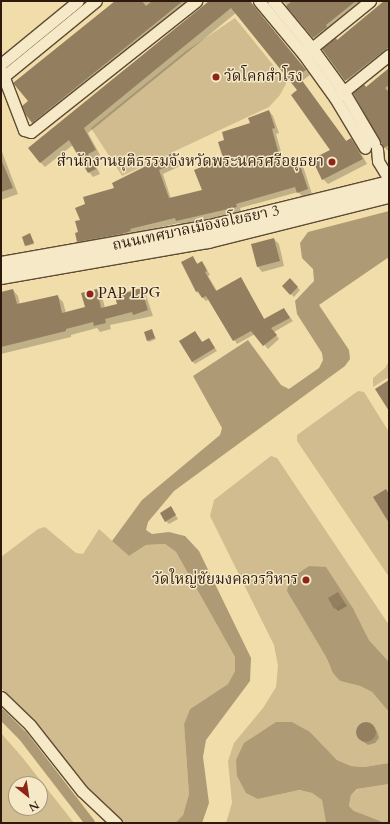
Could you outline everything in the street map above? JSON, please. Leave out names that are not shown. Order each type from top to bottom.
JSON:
[{"type":"street","points":[[61,23],[78,1]]},
{"type":"street","points":[[90,3],[61,23],[2,74],[24,130],[31,132],[196,1]]},
{"type":"street","points":[[259,1],[275,5],[290,30],[308,51],[340,95],[389,179]]},
{"type":"street","points":[[308,51],[370,1]]},
{"type":"street","points":[[1,64],[38,42]]},
{"type":"street","points":[[340,95],[389,55]]},
{"type":"street","name":"ถนนเทศบาลเมืองอโยธยา 3","points":[[1,276],[72,258],[206,229],[389,184]]},
{"type":"street","name":"ถนนเทศบาลเมืองอโยธยา 3","points":[[1,265],[72,258],[208,240],[389,195]]},
{"type":"street","points":[[1,696],[30,725],[82,791],[116,823]]},
{"type":"shaded area","points":[[235,18],[287,82],[280,95],[269,107],[122,176],[91,128],[186,51]]},
{"type":"shaded area","points":[[389,211],[389,257],[319,305],[349,350],[350,359],[345,366],[174,491],[148,522],[146,530],[152,534],[169,532],[185,536],[199,551],[251,658],[250,681],[206,740],[203,757],[209,803],[202,823],[175,823],[183,815],[189,794],[184,724],[190,709],[228,684],[235,671],[235,657],[176,552],[165,544],[146,545],[129,556],[112,541],[142,500],[220,435],[222,428],[193,376],[248,340],[281,385],[289,389],[319,368],[323,360],[322,353],[297,314],[295,301],[314,281],[313,269],[302,258],[300,243],[308,232]]},
{"type":"shaded area","points":[[389,361],[389,377],[373,387],[373,378],[385,368]]},
{"type":"shaded area","points":[[358,391],[364,392],[389,432],[389,577],[297,441],[297,435]]},
{"type":"shaded area","points":[[271,456],[277,458],[389,625],[389,662],[369,640],[354,610],[325,655],[329,665],[340,681],[360,686],[372,692],[389,712],[389,763],[364,767],[351,766],[337,760],[310,732],[258,799],[298,790],[312,793],[322,800],[326,823],[226,823],[232,803],[228,761],[234,743],[263,708],[276,687],[278,666],[274,645],[210,516],[214,500]]},
{"type":"shaded area","points":[[45,527],[76,553],[83,554],[99,529],[129,556],[146,545],[165,544],[176,552],[235,657],[235,671],[228,684],[190,709],[184,724],[189,794],[183,815],[175,823],[120,823],[85,788],[38,726],[1,688],[1,557],[38,529]]},
{"type":"shaded area","points":[[309,566],[326,567],[354,610],[369,640],[389,662],[389,712],[372,692],[360,686],[340,681],[333,673],[325,655],[287,591],[289,580]]},
{"type":"shaded area","points":[[276,722],[292,722],[310,732],[337,760],[351,766],[364,767],[389,763],[389,784],[357,789],[351,795],[349,806],[354,811],[385,823],[326,823],[322,800],[312,793],[299,790],[258,799],[246,793],[237,776],[236,760],[244,743]]},
{"type":"shaded area","points":[[1,733],[37,776],[8,776],[8,816],[48,816],[48,790],[74,823],[1,823]]},
{"type":"shaded area","points":[[389,784],[389,823],[373,820],[354,811],[349,806],[351,795],[358,789]]},
{"type":"building","points":[[115,1],[142,1],[146,6],[152,1],[183,1],[32,123],[22,106],[28,101],[13,83]]},
{"type":"building","points":[[209,1],[250,1],[306,70],[298,75],[346,141],[351,138],[363,159],[322,180],[312,159],[330,150],[291,95],[297,90],[231,8],[84,128],[96,150],[88,154],[96,169],[88,173],[69,140],[40,163],[28,148]]},
{"type":"building","points":[[292,1],[356,1],[326,25],[327,27],[313,38],[286,6]]},
{"type":"building","points":[[384,1],[389,1],[389,47],[345,81],[322,49],[336,38],[337,40]]},
{"type":"building","points":[[389,68],[389,85],[385,88],[389,92],[389,145],[384,148],[353,93],[364,84],[366,87]]},
{"type":"building","points":[[269,110],[275,128],[272,129],[281,162],[297,157],[308,189],[297,193],[295,187],[236,204],[237,207],[176,221],[175,218],[130,229],[131,231],[121,234],[77,242],[75,233],[78,232],[75,221],[80,220],[75,208],[85,204],[83,197],[114,188],[112,183],[172,153],[176,162],[159,170],[169,198],[202,190],[194,170],[223,158],[218,142],[224,140],[222,132],[250,123],[248,118]]},
{"type":"building","points":[[1,159],[13,188],[1,192]]},
{"type":"building","points":[[30,233],[34,243],[25,246],[22,237]]},
{"type":"building","points":[[274,238],[280,261],[257,267],[251,244]]},
{"type":"building","points":[[193,256],[197,264],[202,261],[207,271],[205,272],[216,291],[241,277],[264,319],[284,308],[290,318],[271,328],[277,335],[263,346],[251,331],[233,341],[206,296],[202,298],[198,291],[196,292],[181,262]]},
{"type":"building","points":[[290,278],[298,287],[290,295],[282,286]]},
{"type":"building","points":[[141,288],[148,310],[133,315],[132,312],[105,319],[106,323],[94,326],[93,322],[66,329],[66,331],[1,347],[1,292],[13,289],[17,304],[58,295],[62,313],[85,307],[81,293],[97,289],[101,308],[117,304],[115,296]]},
{"type":"building","points":[[152,329],[155,338],[147,341],[144,332]]},
{"type":"building","points":[[195,331],[202,342],[209,338],[215,348],[192,362],[179,341]]},
{"type":"building","points":[[389,380],[389,411],[375,389]]},
{"type":"building","points":[[386,489],[389,494],[389,523],[373,497]]},
{"type":"building","points":[[171,506],[176,515],[165,522],[160,513]]},
{"type":"building","points":[[338,592],[344,602],[334,609],[328,598]]},
{"type":"building","points":[[366,722],[373,725],[376,732],[373,739],[366,742],[359,739],[356,732],[359,725]]},
{"type":"waterway","points":[[1,714],[23,736],[90,823]]},
{"type":"place","name":"วัดโคกสำโรง","points":[[216,77]]},
{"type":"place","name":"สำนักงานยุติธรรมจังหวัดพระนครศรีอยุธยา","points":[[332,162]]},
{"type":"place","name":"PAP LPG","points":[[90,294]]},
{"type":"place","name":"วัดใหญ่ชัยมงคลวรวิหาร","points":[[306,580]]}]
